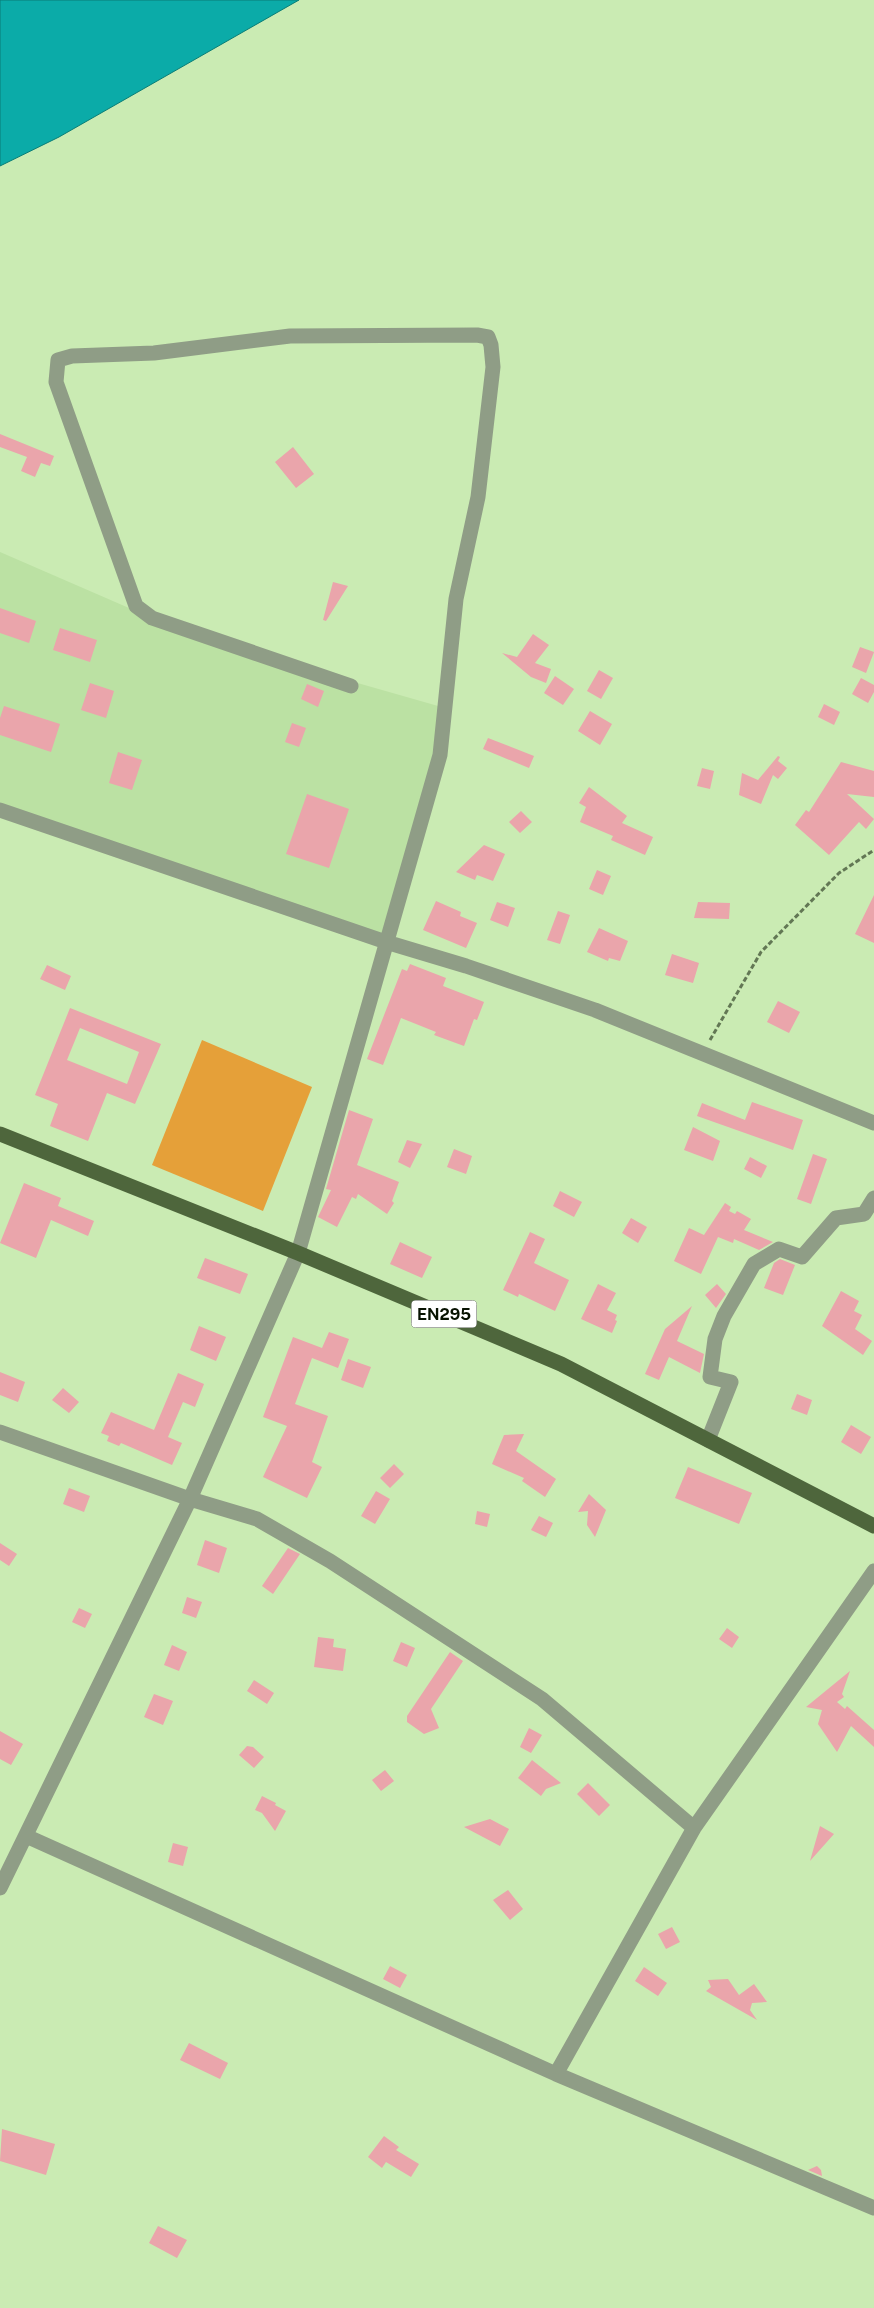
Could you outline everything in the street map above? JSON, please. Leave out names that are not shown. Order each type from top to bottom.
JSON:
[{"type":"main road","name":"EN295","points":[[0,1134],[298,1253],[561,1364],[874,1526]]},
{"type":"street","points":[[0,1888],[190,1499],[298,1253],[440,755],[456,599],[478,497],[494,367],[488,337],[477,335],[290,336],[154,353],[72,356],[58,360],[56,382],[136,606],[152,618],[351,686]]},
{"type":"street","points":[[0,810],[386,942],[466,966],[595,1010],[874,1123]]},
{"type":"street","points":[[708,1440],[730,1382],[710,1377],[715,1339],[724,1316],[754,1264],[779,1249],[802,1257],[836,1218],[864,1214],[874,1198]]},
{"type":"street","points":[[0,1432],[264,1523],[330,1561],[534,1694],[694,1828]]},
{"type":"street","points":[[556,2074],[694,1828],[874,1571]]},
{"type":"street","points":[[26,1836],[556,2074],[874,2208]]},
{"type":"path","points":[[701,1054],[762,952],[840,873],[874,850]]},
{"type":"shaded area","points":[[0,552],[152,618],[284,662],[445,708],[386,942],[0,810]]},
{"type":"shaded area","points":[[202,1040],[312,1087],[263,1211],[152,1165]]},
{"type":"water","points":[[0,0],[299,0],[59,137],[0,166]]},
{"type":"building","points":[[0,434],[54,456],[50,466],[41,463],[35,477],[21,471],[27,457],[0,447]]},
{"type":"building","points":[[293,447],[314,474],[296,488],[275,462]]},
{"type":"building","points":[[333,582],[348,586],[326,621],[323,620]]},
{"type":"building","points":[[0,608],[36,621],[29,643],[0,633]]},
{"type":"building","points":[[60,628],[97,640],[90,662],[53,650]]},
{"type":"building","points":[[533,634],[549,645],[535,663],[551,669],[546,683],[531,677],[502,653],[517,657]]},
{"type":"building","points":[[860,647],[874,652],[866,673],[852,667]]},
{"type":"building","points":[[599,670],[613,678],[601,699],[587,691]]},
{"type":"building","points":[[555,676],[574,689],[563,705],[544,693]]},
{"type":"building","points":[[861,678],[874,685],[874,692],[868,703],[852,694]]},
{"type":"building","points":[[90,683],[114,691],[106,718],[81,710]]},
{"type":"building","points":[[307,684],[324,691],[318,707],[301,699]]},
{"type":"building","points":[[824,704],[840,712],[834,725],[818,717]]},
{"type":"building","points":[[4,706],[60,724],[51,752],[0,735],[0,718]]},
{"type":"building","points":[[590,711],[612,724],[600,745],[578,731]]},
{"type":"building","points":[[292,723],[306,728],[299,747],[285,742]]},
{"type":"building","points":[[488,738],[534,756],[529,768],[483,749]]},
{"type":"building","points":[[118,752],[142,760],[132,790],[109,783]]},
{"type":"building","points":[[778,756],[780,757],[778,761],[787,768],[778,779],[773,775],[761,804],[739,795],[742,773],[758,780]]},
{"type":"building","points":[[841,762],[874,771],[874,797],[847,794],[874,819],[866,829],[859,822],[829,855],[795,825],[806,810],[809,812]]},
{"type":"building","points":[[702,768],[714,771],[710,789],[697,786]]},
{"type":"building","points":[[589,787],[627,816],[622,823],[653,837],[645,855],[611,840],[613,836],[580,822],[586,807],[579,803]]},
{"type":"building","points":[[307,794],[349,809],[329,868],[286,854]]},
{"type":"building","points":[[521,811],[532,822],[520,833],[509,822]]},
{"type":"building","points":[[484,845],[505,854],[493,881],[477,875],[475,880],[456,872]]},
{"type":"building","points":[[597,870],[611,876],[603,895],[589,889]]},
{"type":"building","points":[[874,895],[874,943],[855,934]]},
{"type":"building","points":[[436,901],[461,912],[460,916],[477,923],[466,948],[423,930]]},
{"type":"building","points":[[497,902],[515,908],[508,927],[490,920]]},
{"type":"building","points":[[698,902],[730,903],[729,919],[694,918]]},
{"type":"building","points":[[558,911],[570,915],[560,944],[547,940]]},
{"type":"building","points":[[599,928],[628,941],[620,961],[609,958],[608,961],[587,952]]},
{"type":"building","points":[[672,954],[699,963],[693,983],[665,975]]},
{"type":"building","points":[[410,964],[446,978],[443,986],[484,1002],[477,1020],[474,1019],[464,1046],[434,1035],[436,1032],[401,1018],[383,1065],[367,1059],[402,969],[407,971]]},
{"type":"building","points":[[47,965],[71,976],[65,990],[40,979]]},
{"type":"building","points":[[778,1001],[800,1012],[789,1033],[767,1022]]},
{"type":"building","points":[[70,1008],[161,1044],[135,1104],[107,1093],[88,1141],[50,1126],[58,1104],[35,1095]],"holes":[[[80,1028],[139,1052],[127,1084],[67,1060]]]},
{"type":"building","points":[[752,1102],[803,1120],[793,1150],[697,1116],[702,1103],[745,1120]]},
{"type":"building","points":[[349,1110],[373,1119],[357,1165],[399,1182],[392,1201],[394,1203],[387,1214],[358,1194],[356,1199],[352,1197],[337,1227],[318,1217],[331,1190],[326,1189]]},
{"type":"building","points":[[693,1127],[720,1141],[713,1161],[684,1150]]},
{"type":"building","points":[[407,1140],[422,1144],[410,1168],[398,1162]]},
{"type":"building","points":[[454,1149],[472,1156],[466,1174],[447,1167]]},
{"type":"building","points":[[813,1154],[827,1159],[811,1204],[797,1199]]},
{"type":"building","points":[[750,1157],[767,1166],[761,1178],[744,1169]]},
{"type":"building","points":[[24,1183],[61,1198],[58,1206],[94,1221],[88,1236],[51,1220],[36,1258],[0,1243]]},
{"type":"building","points":[[560,1191],[582,1202],[574,1217],[553,1206]]},
{"type":"building","points":[[725,1203],[731,1207],[729,1211],[735,1214],[737,1211],[751,1219],[744,1230],[773,1242],[759,1250],[734,1239],[733,1243],[718,1237],[701,1274],[674,1261],[689,1228],[704,1235]]},
{"type":"building","points":[[631,1218],[647,1227],[638,1243],[622,1233]]},
{"type":"building","points":[[530,1232],[545,1239],[534,1263],[569,1280],[555,1311],[519,1294],[518,1297],[503,1290]]},
{"type":"building","points":[[400,1242],[432,1257],[422,1278],[390,1264]]},
{"type":"building","points":[[205,1258],[248,1274],[240,1294],[197,1278]]},
{"type":"building","points":[[780,1259],[795,1265],[783,1295],[764,1288],[774,1263]]},
{"type":"building","points":[[598,1284],[616,1293],[607,1310],[617,1315],[615,1320],[617,1321],[612,1333],[581,1319]]},
{"type":"building","points":[[717,1284],[726,1294],[716,1308],[705,1295]]},
{"type":"building","points":[[841,1291],[859,1301],[854,1311],[862,1315],[855,1329],[872,1341],[863,1355],[822,1326]]},
{"type":"building","points":[[692,1306],[677,1341],[704,1354],[700,1373],[669,1357],[659,1380],[645,1374],[665,1329]]},
{"type":"building","points":[[199,1326],[226,1337],[216,1361],[190,1350]]},
{"type":"building","points":[[329,1332],[349,1339],[338,1368],[312,1358],[295,1404],[328,1416],[312,1462],[322,1467],[307,1498],[263,1477],[287,1426],[263,1417],[293,1337],[322,1348]]},
{"type":"building","points":[[348,1359],[371,1367],[363,1388],[341,1380]]},
{"type":"building","points":[[0,1372],[25,1382],[18,1402],[0,1395]]},
{"type":"building","points":[[178,1373],[204,1384],[195,1407],[183,1402],[168,1437],[182,1443],[172,1465],[121,1443],[119,1446],[107,1441],[109,1436],[101,1433],[111,1412],[154,1430]]},
{"type":"building","points":[[63,1388],[79,1402],[69,1413],[52,1400]]},
{"type":"building","points":[[797,1394],[812,1400],[807,1415],[791,1409]]},
{"type":"building","points":[[851,1425],[871,1437],[861,1454],[841,1442]]},
{"type":"building","points":[[524,1434],[516,1451],[556,1479],[545,1497],[522,1481],[524,1478],[492,1464],[504,1435]]},
{"type":"building","points":[[394,1464],[404,1474],[390,1488],[380,1478]]},
{"type":"building","points":[[688,1467],[752,1493],[739,1524],[675,1498]]},
{"type":"building","points":[[69,1488],[90,1496],[84,1512],[63,1504]]},
{"type":"building","points":[[376,1491],[390,1499],[375,1524],[361,1516]]},
{"type":"building","points":[[589,1494],[606,1510],[595,1537],[587,1525],[588,1511],[578,1512]]},
{"type":"building","points":[[477,1511],[490,1514],[487,1527],[475,1524]]},
{"type":"building","points":[[539,1516],[553,1523],[546,1537],[531,1530]]},
{"type":"building","points":[[205,1540],[227,1548],[219,1573],[197,1565]]},
{"type":"building","points":[[0,1543],[17,1554],[9,1566],[0,1560]]},
{"type":"building","points":[[288,1548],[300,1554],[273,1594],[262,1586]]},
{"type":"building","points":[[187,1597],[202,1602],[196,1618],[182,1613]]},
{"type":"building","points":[[79,1608],[92,1614],[85,1628],[72,1622]]},
{"type":"building","points":[[727,1628],[739,1637],[732,1648],[719,1639]]},
{"type":"building","points":[[318,1637],[334,1639],[333,1647],[346,1649],[343,1671],[314,1667]]},
{"type":"building","points":[[401,1642],[415,1648],[407,1667],[393,1661]]},
{"type":"building","points":[[172,1645],[187,1652],[179,1671],[164,1665]]},
{"type":"building","points":[[450,1652],[463,1661],[431,1709],[439,1728],[424,1734],[407,1722],[407,1716]]},
{"type":"building","points":[[850,1671],[842,1694],[844,1697],[837,1702],[845,1709],[847,1706],[874,1730],[874,1747],[851,1726],[837,1752],[818,1724],[822,1710],[806,1707]]},
{"type":"building","points":[[254,1680],[274,1693],[267,1704],[247,1691]]},
{"type":"building","points":[[154,1694],[173,1701],[163,1725],[144,1717]]},
{"type":"building","points":[[529,1728],[542,1735],[531,1753],[520,1747]]},
{"type":"building","points":[[0,1731],[23,1744],[11,1765],[0,1759]]},
{"type":"building","points":[[247,1746],[253,1747],[264,1757],[254,1768],[239,1755]]},
{"type":"building","points":[[532,1760],[561,1783],[546,1789],[541,1796],[518,1778]]},
{"type":"building","points":[[385,1770],[394,1781],[381,1791],[372,1780]]},
{"type":"building","points":[[588,1783],[610,1805],[599,1816],[577,1794]]},
{"type":"building","points":[[262,1796],[286,1811],[275,1831],[262,1813],[255,1810]]},
{"type":"building","points":[[490,1819],[509,1829],[500,1846],[464,1827]]},
{"type":"building","points":[[820,1826],[834,1834],[810,1861]]},
{"type":"building","points":[[173,1843],[188,1847],[183,1866],[168,1862]]},
{"type":"building","points":[[508,1890],[523,1909],[510,1920],[493,1900]]},
{"type":"building","points":[[672,1927],[680,1942],[666,1949],[658,1934]]},
{"type":"building","points":[[390,1966],[407,1975],[400,1988],[383,1979]]},
{"type":"building","points":[[644,1967],[667,1983],[658,1996],[635,1981]]},
{"type":"building","points":[[728,1979],[739,1995],[754,1984],[767,2002],[752,2003],[750,2010],[757,2020],[706,1991],[711,1987],[708,1980]]},
{"type":"building","points":[[189,2043],[228,2063],[220,2079],[180,2060]]},
{"type":"building","points":[[2,2129],[55,2144],[46,2175],[0,2161]]},
{"type":"building","points":[[384,2136],[399,2147],[396,2150],[419,2164],[411,2177],[386,2162],[382,2168],[368,2157]]},
{"type":"building","points":[[817,2166],[821,2170],[822,2176],[808,2170]]},
{"type":"building","points":[[158,2226],[187,2240],[177,2258],[149,2243]]}]
